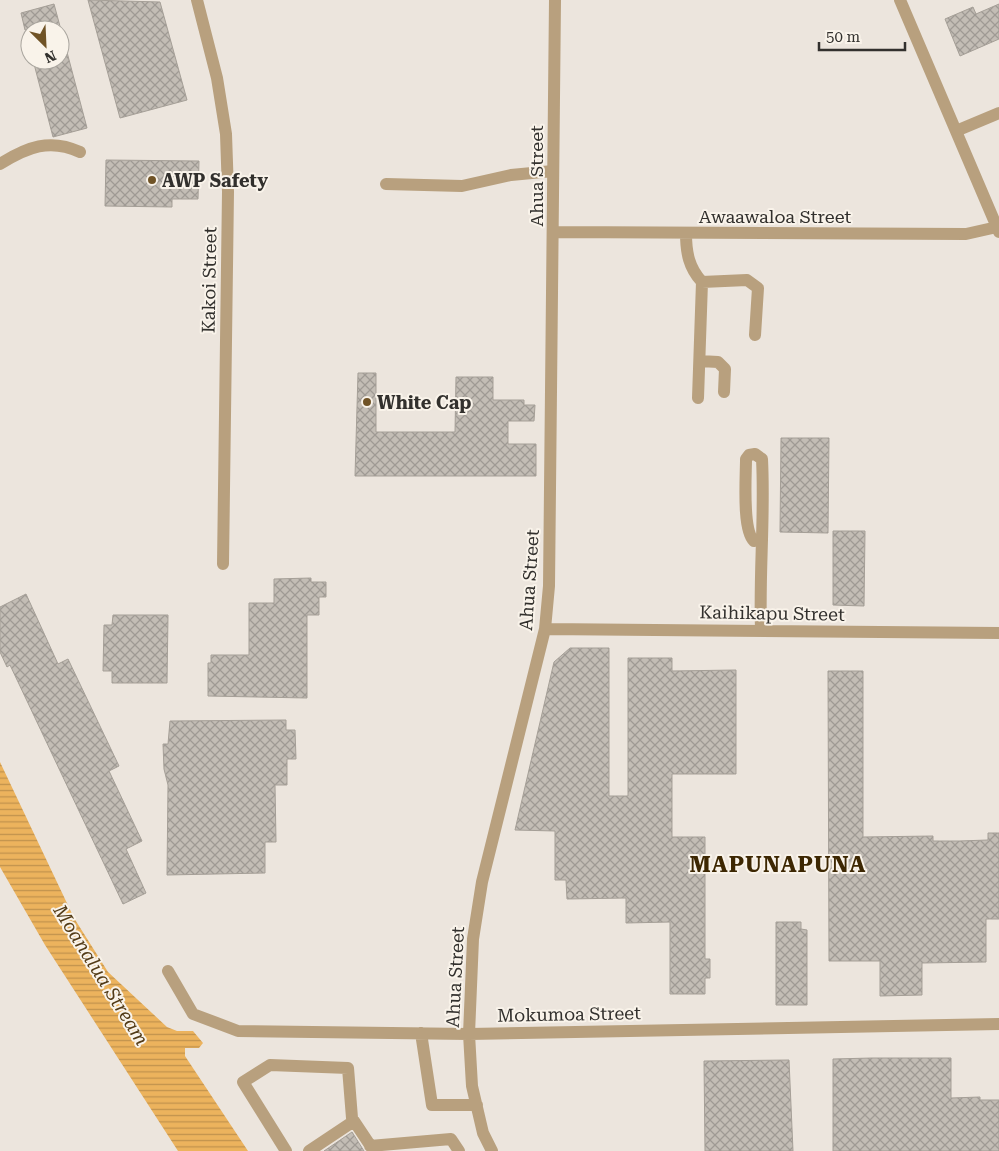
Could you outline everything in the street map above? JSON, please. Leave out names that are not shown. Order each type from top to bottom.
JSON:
[{"type":"street","name":"Kakoi Street","points":[[196,0],[217,78],[226,134],[228,192],[222,564]]},
{"type":"street","name":"Ahua Street","points":[[492,1151],[483,1133],[472,1086],[469,1034],[473,939],[482,882],[545,629],[549,586],[555,0]]},
{"type":"street","points":[[900,0],[998,230]]},
{"type":"street","points":[[956,131],[999,113]]},
{"type":"street","points":[[0,164],[29,147],[67,146],[80,152]]},
{"type":"street","points":[[386,184],[462,186],[512,175],[553,171]]},
{"type":"street","name":"Awaawaloa Street","points":[[553,232],[966,234],[998,230]]},
{"type":"street","points":[[686,233],[686,251],[693,272],[702,282],[698,398]]},
{"type":"street","points":[[702,282],[747,280],[758,288],[755,335]]},
{"type":"street","points":[[700,361],[718,362],[725,369],[724,392]]},
{"type":"street","points":[[761,630],[759,580],[762,539],[762,459],[755,454],[749,455],[746,459],[750,537],[754,541],[762,539]]},
{"type":"street","name":"Kaihikapu Street","points":[[545,629],[999,633]]},
{"type":"street","name":"Mokumoa Street","points":[[168,971],[193,1014],[238,1031],[469,1034],[999,1024]]},
{"type":"street","points":[[421,1033],[432,1105],[477,1105]]},
{"type":"street","points":[[286,1151],[243,1082],[270,1065],[348,1068],[352,1118],[372,1148],[415,1147],[451,1139],[458,1151]]},
{"type":"street","points":[[309,1151],[354,1121]]},
{"type":"water","name":"Moanalua Stream","points":[[0,762],[74,918],[108,972],[167,1027],[177,1031],[193,1031],[203,1043],[199,1048],[185,1048],[185,1056],[248,1151],[178,1151],[45,945],[0,867]]},
{"type":"building","points":[[88,0],[160,2],[187,100],[120,118]]},
{"type":"building","points":[[54,4],[58,20],[23,20],[21,13]]},
{"type":"building","points":[[999,4],[999,39],[960,56],[945,19],[973,7],[976,14]]},
{"type":"building","points":[[70,64],[87,128],[53,137],[36,70],[70,70]]},
{"type":"building","name":"AWP Safety","points":[[106,160],[199,161],[198,199],[172,199],[172,207],[105,206]]},
{"type":"building","name":"White Cap","points":[[358,373],[376,373],[376,432],[455,432],[456,377],[493,377],[493,400],[524,400],[524,405],[535,405],[534,421],[508,421],[508,444],[536,444],[536,476],[355,476]]},
{"type":"building","points":[[781,438],[829,438],[828,533],[780,532]]},
{"type":"building","points":[[833,531],[865,531],[864,606],[833,605]]},
{"type":"building","points":[[311,578],[311,582],[326,582],[326,597],[319,597],[319,615],[307,615],[307,698],[208,696],[208,663],[211,663],[211,655],[249,655],[249,603],[274,603],[274,579]]},
{"type":"building","points":[[26,594],[58,664],[68,659],[119,766],[109,771],[142,841],[126,849],[146,893],[123,904],[10,665],[7,667],[0,652],[0,607]]},
{"type":"building","points":[[113,615],[168,615],[167,683],[112,683],[112,671],[103,671],[104,625],[112,625]]},
{"type":"building","points":[[570,648],[609,648],[609,796],[628,796],[628,658],[672,658],[672,671],[736,670],[736,774],[672,774],[672,837],[705,837],[705,959],[710,959],[710,978],[705,978],[705,994],[670,994],[670,922],[626,923],[626,898],[567,899],[566,880],[555,880],[555,831],[515,830],[554,662]]},
{"type":"building","points":[[828,671],[863,671],[863,837],[933,836],[933,841],[959,841],[988,840],[988,833],[999,833],[999,919],[986,919],[986,962],[922,963],[922,995],[880,996],[880,961],[829,961]]},
{"type":"building","points":[[286,720],[286,730],[295,730],[296,759],[287,759],[287,785],[275,785],[276,842],[265,842],[265,873],[167,875],[168,785],[164,769],[163,744],[168,744],[170,721]]},
{"type":"building","points":[[776,922],[801,922],[801,929],[807,930],[807,1005],[776,1005]]},
{"type":"building","points":[[951,1058],[951,1098],[980,1097],[980,1100],[999,1100],[999,1151],[833,1151],[833,1059]]},
{"type":"building","points":[[789,1060],[793,1151],[705,1151],[704,1061]]},
{"type":"building","points":[[352,1132],[364,1151],[324,1151]]},
{"type":"place","name":"AWP Safety","points":[[152,180]]},
{"type":"place","name":"White Cap","points":[[367,402]]},
{"type":"district","name":"MAPUNAPUNA","points":[[778,864]]}]
